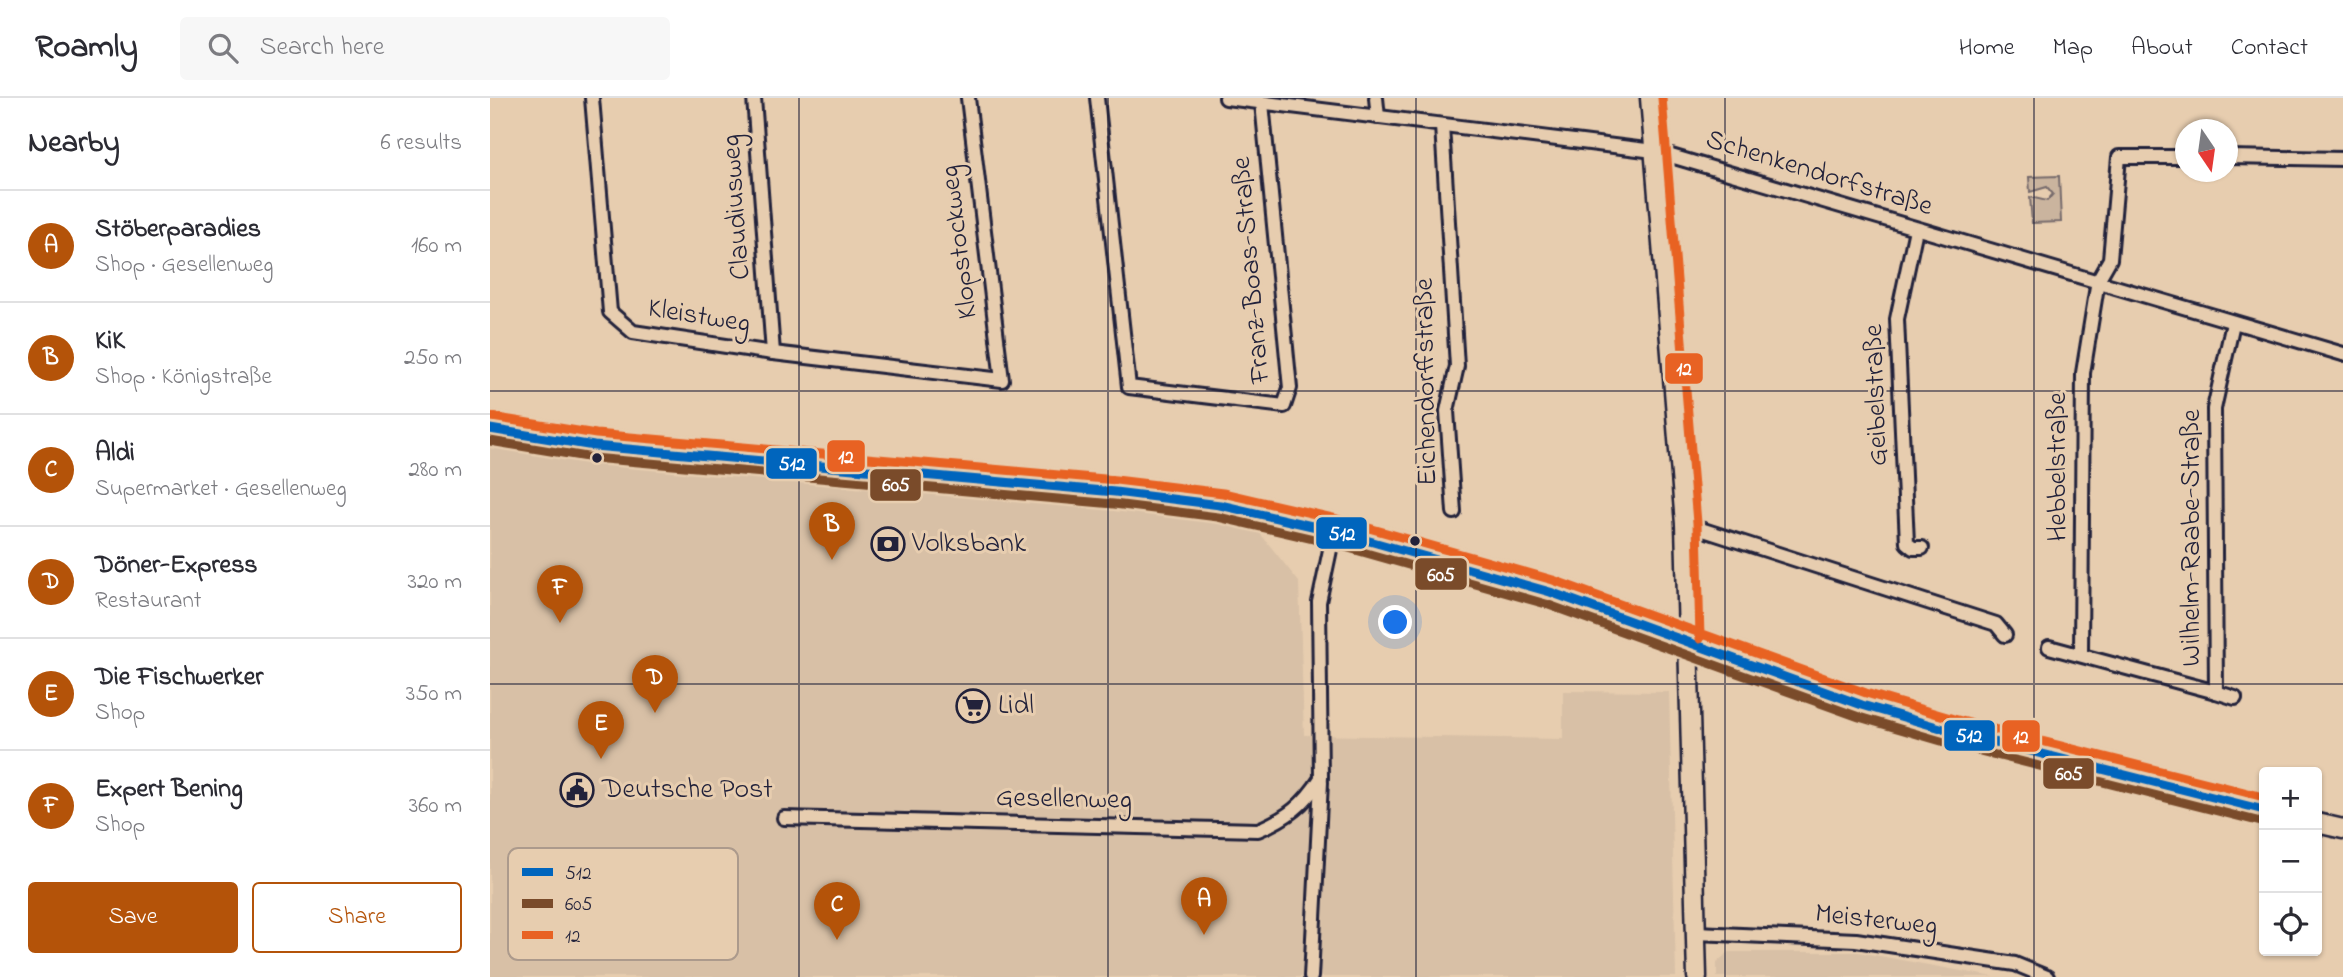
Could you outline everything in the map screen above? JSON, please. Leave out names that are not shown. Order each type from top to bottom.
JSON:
[{"type":"main road","points":[[1650,98],[1685,524],[1697,977]]},
{"type":"main road","points":[[490,429],[608,447],[1128,494],[1220,505],[1334,531],[1550,592],[1688,639],[1862,705],[2016,748],[2259,809]]},
{"type":"main road","points":[[2322,824],[2343,830]]},
{"type":"street","name":"Kleistweg","points":[[592,98],[610,312],[628,331],[773,354],[1002,380]]},
{"type":"street","name":"Claudiusweg","points":[[754,98],[773,354]]},
{"type":"street","name":"Klopstockweg","points":[[968,98],[1002,380]]},
{"type":"street","name":"Franz-Boas-Straße","points":[[1097,98],[1129,387],[1283,406],[1290,388],[1262,103]]},
{"type":"street","name":"Schenkendorfstraße","points":[[1226,98],[1654,150],[2343,354]]},
{"type":"street","points":[[1376,98],[1378,117]]},
{"type":"street","name":"Eichendorffstraße","points":[[1442,126],[1457,366],[1447,411],[1454,512]]},
{"type":"street","name":"Hebbelstraße","points":[[2081,655],[2083,373],[2098,280],[2110,259],[2119,157],[2175,157]]},
{"type":"street","points":[[2238,157],[2343,159]]},
{"type":"street","name":"Geibelstraße","points":[[1916,229],[1897,319],[1907,543],[1913,548],[1922,548]]},
{"type":"street","name":"Wilhelm-Raabe-Straße","points":[[2233,323],[2214,409],[2216,692],[2235,698]]},
{"type":"street","points":[[1685,524],[1996,624],[2005,635]]},
{"type":"street","points":[[1311,977],[1321,778],[1319,602],[1334,531]]},
{"type":"street","points":[[2049,647],[2216,692]]},
{"type":"street","name":"Gesellenweg","points":[[785,818],[1258,830],[1286,819],[1309,798],[1321,778]]},
{"type":"street","name":"Meisterweg","points":[[1696,933],[1856,940],[2015,964],[2047,977]]},
{"type":"shaded area","points":[[2059,176],[2061,222],[2032,223],[2030,197],[2047,201],[2053,194],[2047,187],[2030,192],[2029,177]]},
{"type":"shaded area","points":[[490,448],[1015,499],[1255,527],[1299,582],[1304,735],[1563,739],[1563,691],[1669,692],[1676,977],[490,977]]},
{"type":"shaded area","points":[[1729,952],[1858,952],[1994,977],[1717,977],[1717,962]]},
{"type":"transit line","name":"12","points":[[1662,98],[1697,523],[1700,639]]},
{"type":"transit line","name":"12","points":[[492,417],[596,434],[1116,480],[1223,493],[1337,519],[1553,580],[1866,693],[1954,719],[2259,796]]},
{"type":"transit line","name":"512","points":[[490,429],[594,446],[1115,492],[1220,505],[1334,531],[1550,592],[1862,705],[1951,731],[2259,809]]},
{"type":"transit line","name":"605","points":[[490,441],[593,458],[1114,504],[1218,517],[1331,543],[1546,604],[1859,717],[1948,743],[2259,821]]},
{"type":"place","name":"Volksbank","points":[[888,544]]},
{"type":"place","name":"KiK","points":[[832,560]]},
{"type":"place","name":"Expert Bening","points":[[560,623]]},
{"type":"place","name":"Lidl","points":[[973,706]]},
{"type":"place","name":"Döner-Express","points":[[655,713]]},
{"type":"place","name":"Die Fischwerker","points":[[601,759]]},
{"type":"place","name":"Deutsche Post","points":[[577,790]]},
{"type":"place","name":"Stöberparadies","points":[[1204,935]]},
{"type":"place","name":"Aldi","points":[[837,940]]}]
